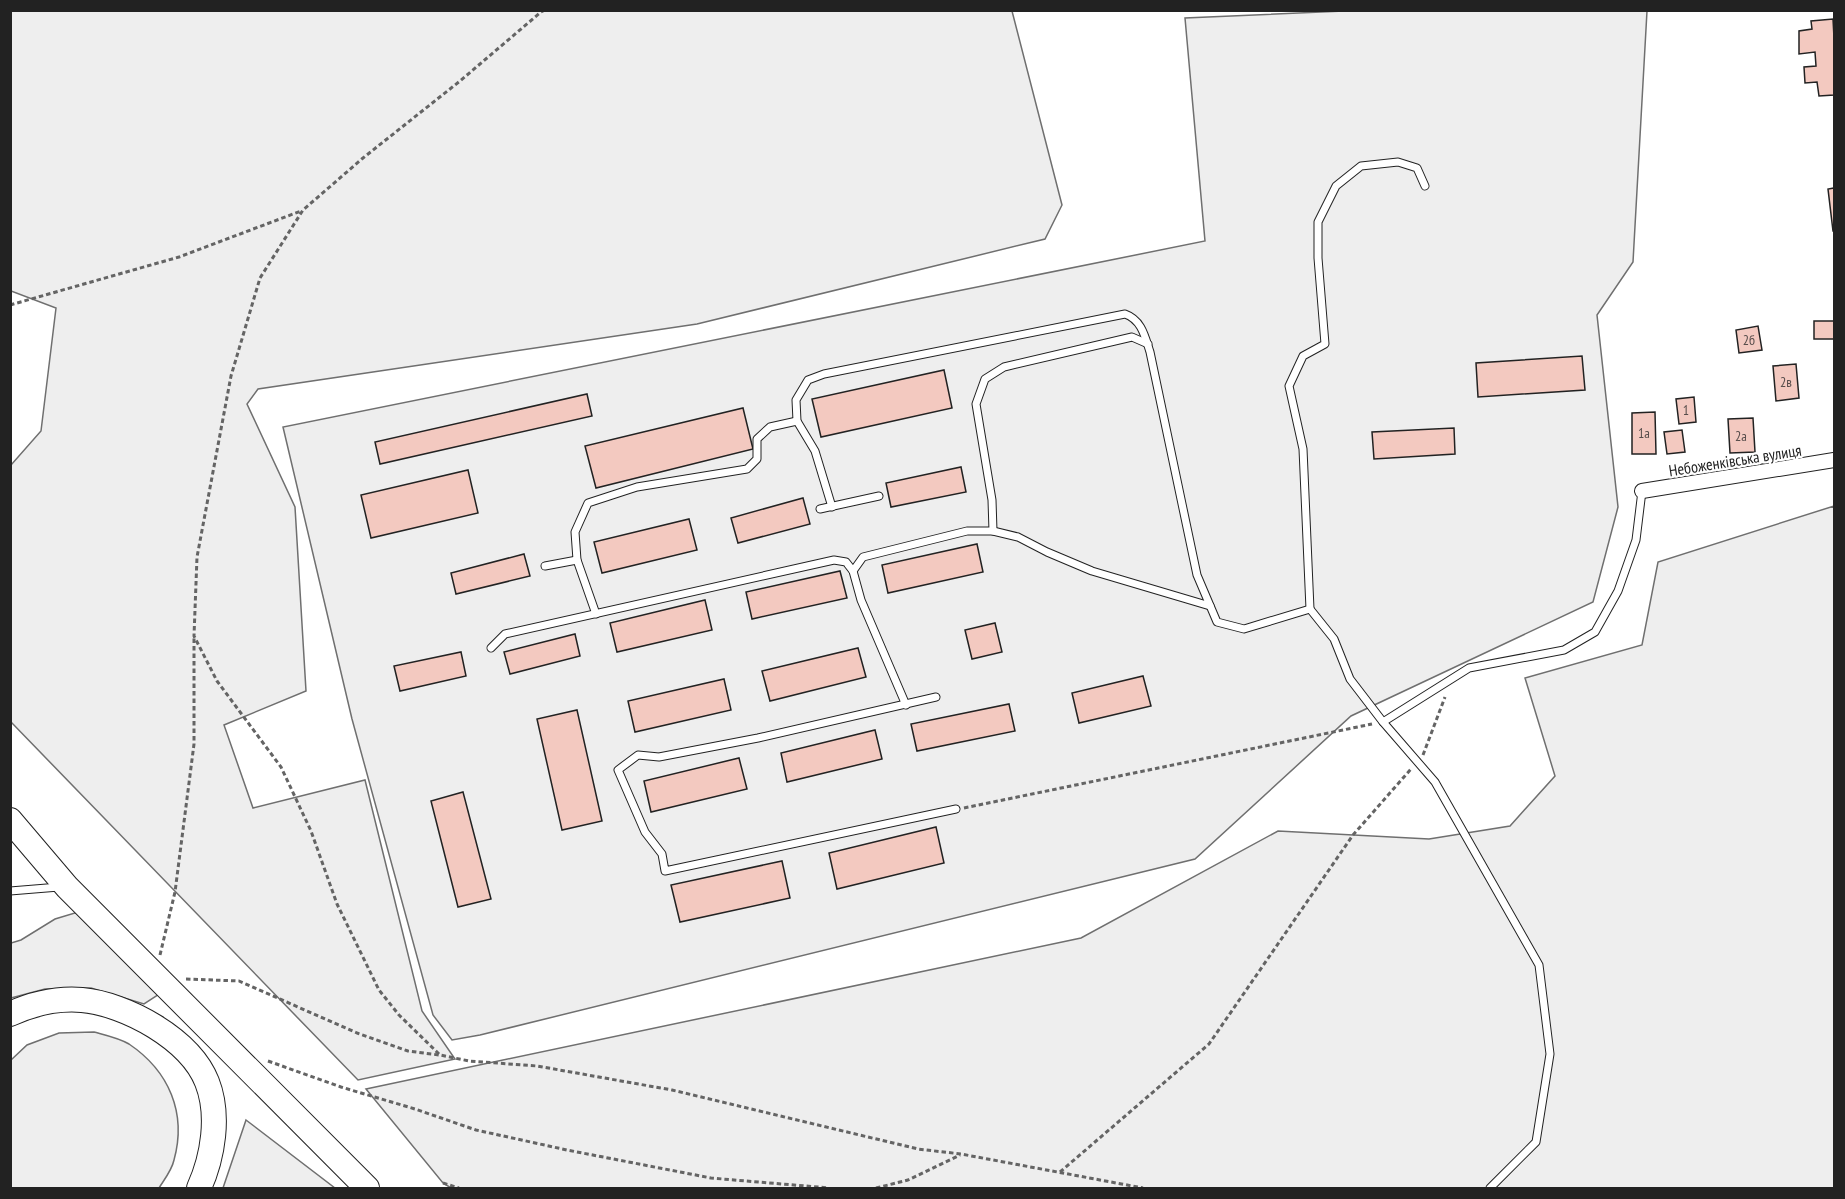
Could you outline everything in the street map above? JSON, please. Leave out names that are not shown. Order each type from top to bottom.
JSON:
[{"type":"highway","points":[[10,820],[67,886],[367,1188]]},
{"type":"highway","points":[[10,1014],[28,1007],[64,1000],[99,1003],[148,1023],[184,1049],[203,1072],[208,1083],[213,1108],[212,1145],[207,1168],[199,1188]]},
{"type":"street","name":"Небоженківська вулиця","points":[[1642,491],[1834,460]]},
{"type":"lane","points":[[1425,186],[1417,168],[1398,162],[1361,165],[1336,186],[1318,222],[1318,258],[1325,344],[1303,356],[1289,386],[1303,449],[1310,609],[1334,639],[1350,679],[1383,722],[1435,782],[1539,965],[1550,1054],[1536,1142],[1490,1188]]},
{"type":"lane","points":[[832,507],[815,451],[797,421],[796,400],[808,380],[824,374],[1125,314],[1134,317],[1148,344],[1197,575],[1217,622],[1244,629],[1310,609]]},
{"type":"lane","points":[[993,531],[992,500],[976,404],[985,379],[1004,367],[1132,337],[1148,344]]},
{"type":"lane","points":[[596,614],[577,560],[574,532],[588,503],[637,487],[747,470],[757,459],[758,439],[770,428],[797,421]]},
{"type":"lane","points":[[1383,722],[1469,668],[1564,650],[1595,632],[1618,591],[1636,540],[1642,491]]},
{"type":"lane","points":[[820,509],[879,496]]},
{"type":"lane","points":[[854,571],[863,557],[967,531],[993,531],[1018,537],[1092,571],[1210,606]]},
{"type":"lane","points":[[545,566],[577,560]]},
{"type":"lane","points":[[491,648],[505,634],[834,560],[846,562],[854,571],[861,600],[906,705]]},
{"type":"lane","points":[[936,698],[758,738],[659,757],[638,755],[618,770],[645,832],[662,854],[665,871],[956,809]]},
{"type":"lane","points":[[10,891],[67,886]]},
{"type":"path","points":[[543,11],[303,210],[260,278],[231,376],[197,557],[194,744],[176,892],[155,974],[192,980],[239,981],[357,1033],[408,1051],[469,1061],[537,1066],[672,1090],[918,1149],[961,1154],[1143,1188]]},
{"type":"path","points":[[10,305],[179,257],[303,210]]},
{"type":"path","points":[[194,636],[216,681],[281,767],[311,831],[337,904],[380,990],[399,1015],[440,1055]]},
{"type":"path","points":[[1060,1172],[1209,1044],[1353,835],[1425,753],[1451,678]]},
{"type":"path","points":[[941,812],[1383,722]]},
{"type":"path","points":[[268,1060],[341,1087],[476,1130],[711,1178],[829,1188]]},
{"type":"path","points":[[876,1188],[908,1180],[961,1154]]},
{"type":"path","points":[[443,1183],[459,1188]]},
{"type":"shaded area","points":[[11,10],[1012,11],[1062,205],[1045,239],[697,324],[258,389],[247,404],[295,507],[306,691],[224,725],[253,808],[365,780],[422,1011],[455,1059],[358,1080],[11,722],[11,465],[41,431],[56,308],[11,291]]},
{"type":"shaded area","points":[[1367,10],[1647,11],[1633,262],[1597,315],[1618,507],[1593,602],[1351,716],[1195,859],[452,1040],[433,1015],[352,719],[283,427],[1205,241],[1185,18]]},
{"type":"shaded area","points":[[1834,506],[1834,1188],[451,1188],[443,1183],[366,1089],[1081,938],[1278,831],[1429,839],[1510,826],[1555,776],[1525,678],[1642,645],[1658,562]]},
{"type":"shaded area","points":[[78,912],[161,993],[144,1004],[91,988],[45,989],[11,998],[11,943],[21,940],[55,919]]},
{"type":"shaded area","points":[[94,1032],[129,1044],[155,1067],[164,1080],[176,1110],[178,1126],[177,1143],[170,1171],[159,1188],[11,1188],[11,1060],[27,1045],[59,1033]]},
{"type":"shaded area","points":[[246,1120],[335,1188],[223,1188]]},
{"type":"building","points":[[1833,19],[1834,95],[1819,96],[1817,82],[1805,83],[1804,67],[1816,66],[1815,52],[1799,54],[1799,31],[1812,29],[1811,21]]},
{"type":"building","points":[[1834,188],[1834,231],[1833,231],[1828,189]]},
{"type":"building","points":[[1814,321],[1834,321],[1834,339],[1814,339]]},
{"type":"building","points":[[1758,326],[1762,350],[1739,353],[1736,330]]},
{"type":"building","points":[[1582,356],[1585,390],[1478,397],[1476,363]]},
{"type":"building","points":[[1796,364],[1799,398],[1776,401],[1773,366]]},
{"type":"building","points":[[944,370],[952,408],[821,437],[812,399]]},
{"type":"building","points":[[587,394],[592,416],[380,464],[375,442]]},
{"type":"building","points":[[1694,397],[1696,422],[1679,424],[1676,399]]},
{"type":"building","points":[[743,408],[753,449],[596,488],[585,446]]},
{"type":"building","points":[[1655,412],[1656,454],[1632,454],[1632,413]]},
{"type":"building","points":[[1753,418],[1755,452],[1730,453],[1728,419]]},
{"type":"building","points":[[1454,428],[1455,454],[1374,459],[1372,432]]},
{"type":"building","points":[[1682,430],[1685,452],[1667,454],[1664,432]]},
{"type":"building","points":[[961,467],[966,492],[891,507],[886,483]]},
{"type":"building","points":[[468,470],[478,513],[371,538],[361,495]]},
{"type":"building","points":[[803,498],[810,524],[738,543],[731,518]]},
{"type":"building","points":[[689,519],[697,550],[602,573],[594,542]]},
{"type":"building","points":[[977,544],[983,572],[888,593],[882,565]]},
{"type":"building","points":[[524,554],[530,576],[456,594],[451,573]]},
{"type":"building","points":[[840,571],[847,598],[752,619],[746,592]]},
{"type":"building","points":[[705,600],[712,630],[617,652],[610,623]]},
{"type":"building","points":[[995,623],[1002,652],[972,659],[965,630]]},
{"type":"building","points":[[575,634],[580,656],[510,674],[504,652]]},
{"type":"building","points":[[858,648],[866,677],[770,701],[762,671]]},
{"type":"building","points":[[461,652],[466,676],[400,691],[394,666]]},
{"type":"building","points":[[1143,676],[1151,706],[1079,723],[1072,693]]},
{"type":"building","points":[[724,679],[731,710],[635,732],[628,701]]},
{"type":"building","points":[[1009,704],[1015,731],[917,751],[911,724]]},
{"type":"building","points":[[577,710],[602,821],[562,830],[537,719]]},
{"type":"building","points":[[875,730],[882,759],[787,782],[781,753]]},
{"type":"building","points":[[739,758],[747,789],[651,812],[644,781]]},
{"type":"building","points":[[463,792],[491,899],[458,907],[431,801]]},
{"type":"building","points":[[936,827],[944,863],[837,889],[829,853]]},
{"type":"building","points":[[782,861],[790,898],[680,922],[671,885]]}]
